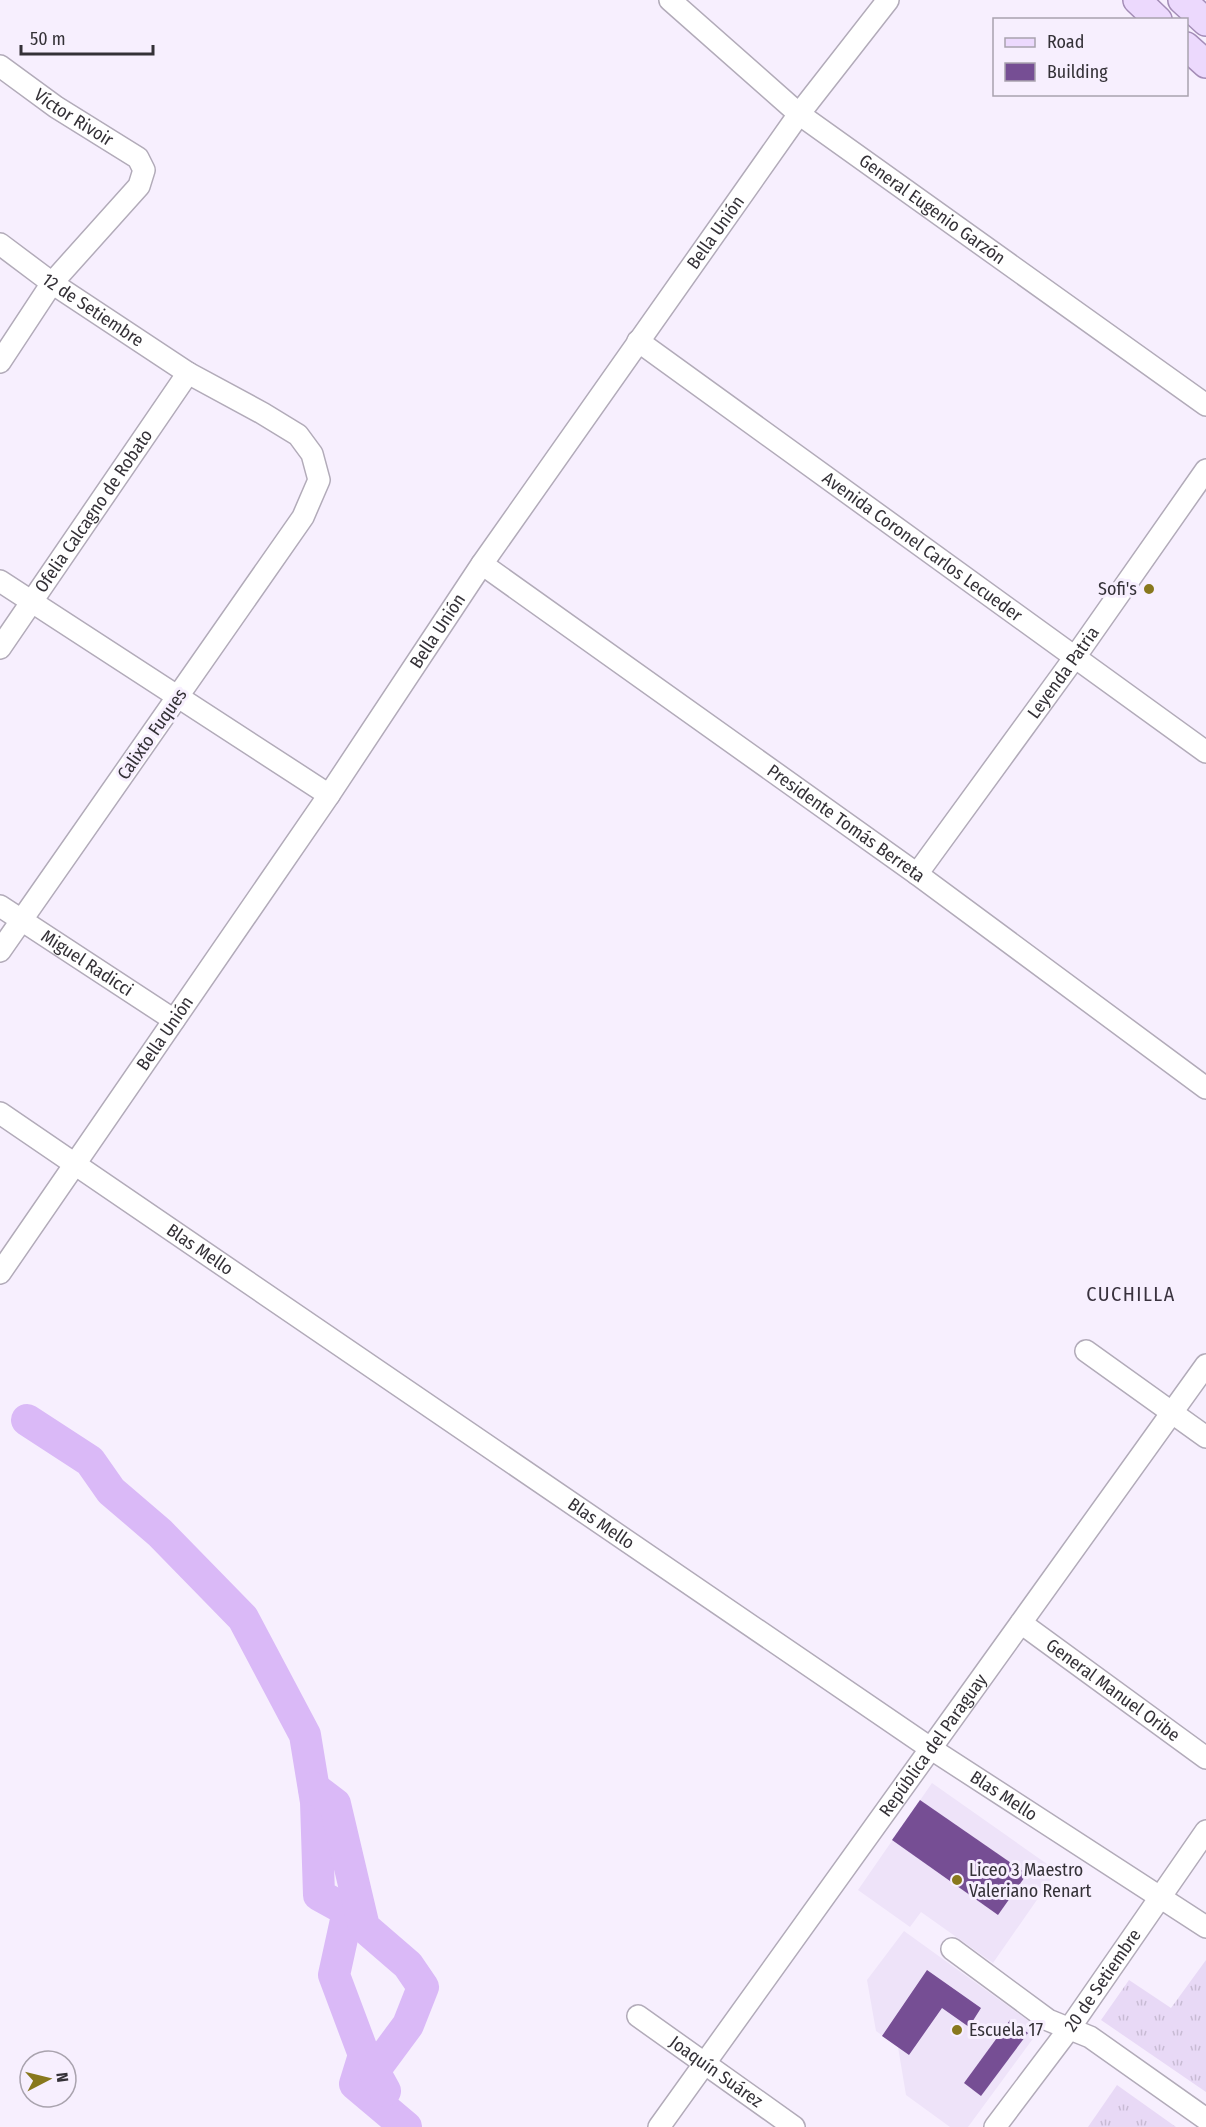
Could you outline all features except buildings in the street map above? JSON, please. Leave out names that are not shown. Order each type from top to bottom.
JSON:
[{"type":"main road","points":[[1137,0],[1156,18]]},
{"type":"main road","points":[[1182,0],[1206,22]]},
{"type":"main road","points":[[1188,48],[1206,64]]},
{"type":"street","name":"General Eugenio Garzón","points":[[670,0],[799,114],[1206,405]]},
{"type":"street","name":"Bella Unión","points":[[0,1273],[329,795],[482,564],[799,114],[888,0]]},
{"type":"street","name":"Víctor Rivoir","points":[[0,66],[56,106],[138,158],[144,170],[139,186],[52,283]]},
{"type":"street","name":"12 de Setiembre","points":[[0,244],[52,283],[188,373],[298,435],[312,454],[319,480],[303,517]]},
{"type":"street","points":[[0,362],[52,283]]},
{"type":"street","name":"Avenida Coronel Carlos Lecueder","points":[[638,341],[1206,752]]},
{"type":"street","name":"Ofelia Calcagno de Robato","points":[[0,648],[188,373]]},
{"type":"street","name":"Leyenda Patria","points":[[917,874],[1075,657],[1206,470]]},
{"type":"street","name":"Calixto Fuques","points":[[0,951],[303,517]]},
{"type":"street","name":"Presidente Tomás Berreta","points":[[482,564],[917,874],[1206,1088]]},
{"type":"street","points":[[0,581],[329,795]]},
{"type":"street","name":"Miguel Radicci","points":[[0,906],[174,1020]]},
{"type":"street","name":"Blas Mello","points":[[0,1113],[930,1748],[1206,1927]]},
{"type":"street","points":[[1086,1351],[1206,1437]]},
{"type":"street","name":"República del Paraguay","points":[[659,2127],[1206,1365]]},
{"type":"street","name":"General Manuel Oribe","points":[[1021,1623],[1206,1758]]},
{"type":"street","name":"20 de Setiembre","points":[[995,2127],[1069,2029],[1206,1831]]},
{"type":"street","points":[[952,1949],[1048,2020],[1090,2037],[1206,2119]]},
{"type":"street","name":"Joaquín Suárez","points":[[638,2016],[794,2127]]},
{"type":"shaded area","name":"Liceo 3 Maestro Valeriano Renart","points":[[932,1783],[1057,1871],[993,1963],[921,1912],[910,1927],[858,1890]]},
{"type":"shaded area","name":"Escuela 17","points":[[904,1931],[1040,2029],[968,2127],[950,2127],[906,2095],[898,2047],[876,2031],[867,1980]]},
{"type":"green space","points":[[1206,1960],[1206,2092],[1101,2020],[1129,1980],[1171,2008]]},
{"type":"green space","points":[[1117,2085],[1176,2127],[1088,2127]]},
{"type":"waterway","points":[[27,1420],[90,1461],[111,1491],[160,1533],[243,1618],[305,1735],[316,1802],[319,1895],[348,1911],[334,1975],[364,2055],[355,2084],[406,2127]]},
{"type":"waterway","points":[[314,1788],[335,1804],[364,1927],[408,1965],[423,1987],[408,2025],[374,2071],[385,2091]]},
{"type":"place","name":"Sofi's","points":[[1149,589]]},
{"type":"place","name":"Liceo 3 Maestro Valeriano Renart","points":[[957,1880]]},
{"type":"place","name":"Escuela 17","points":[[957,2030]]},
{"type":"district","name":"CUCHILLA","points":[[1131,1294]]}]
